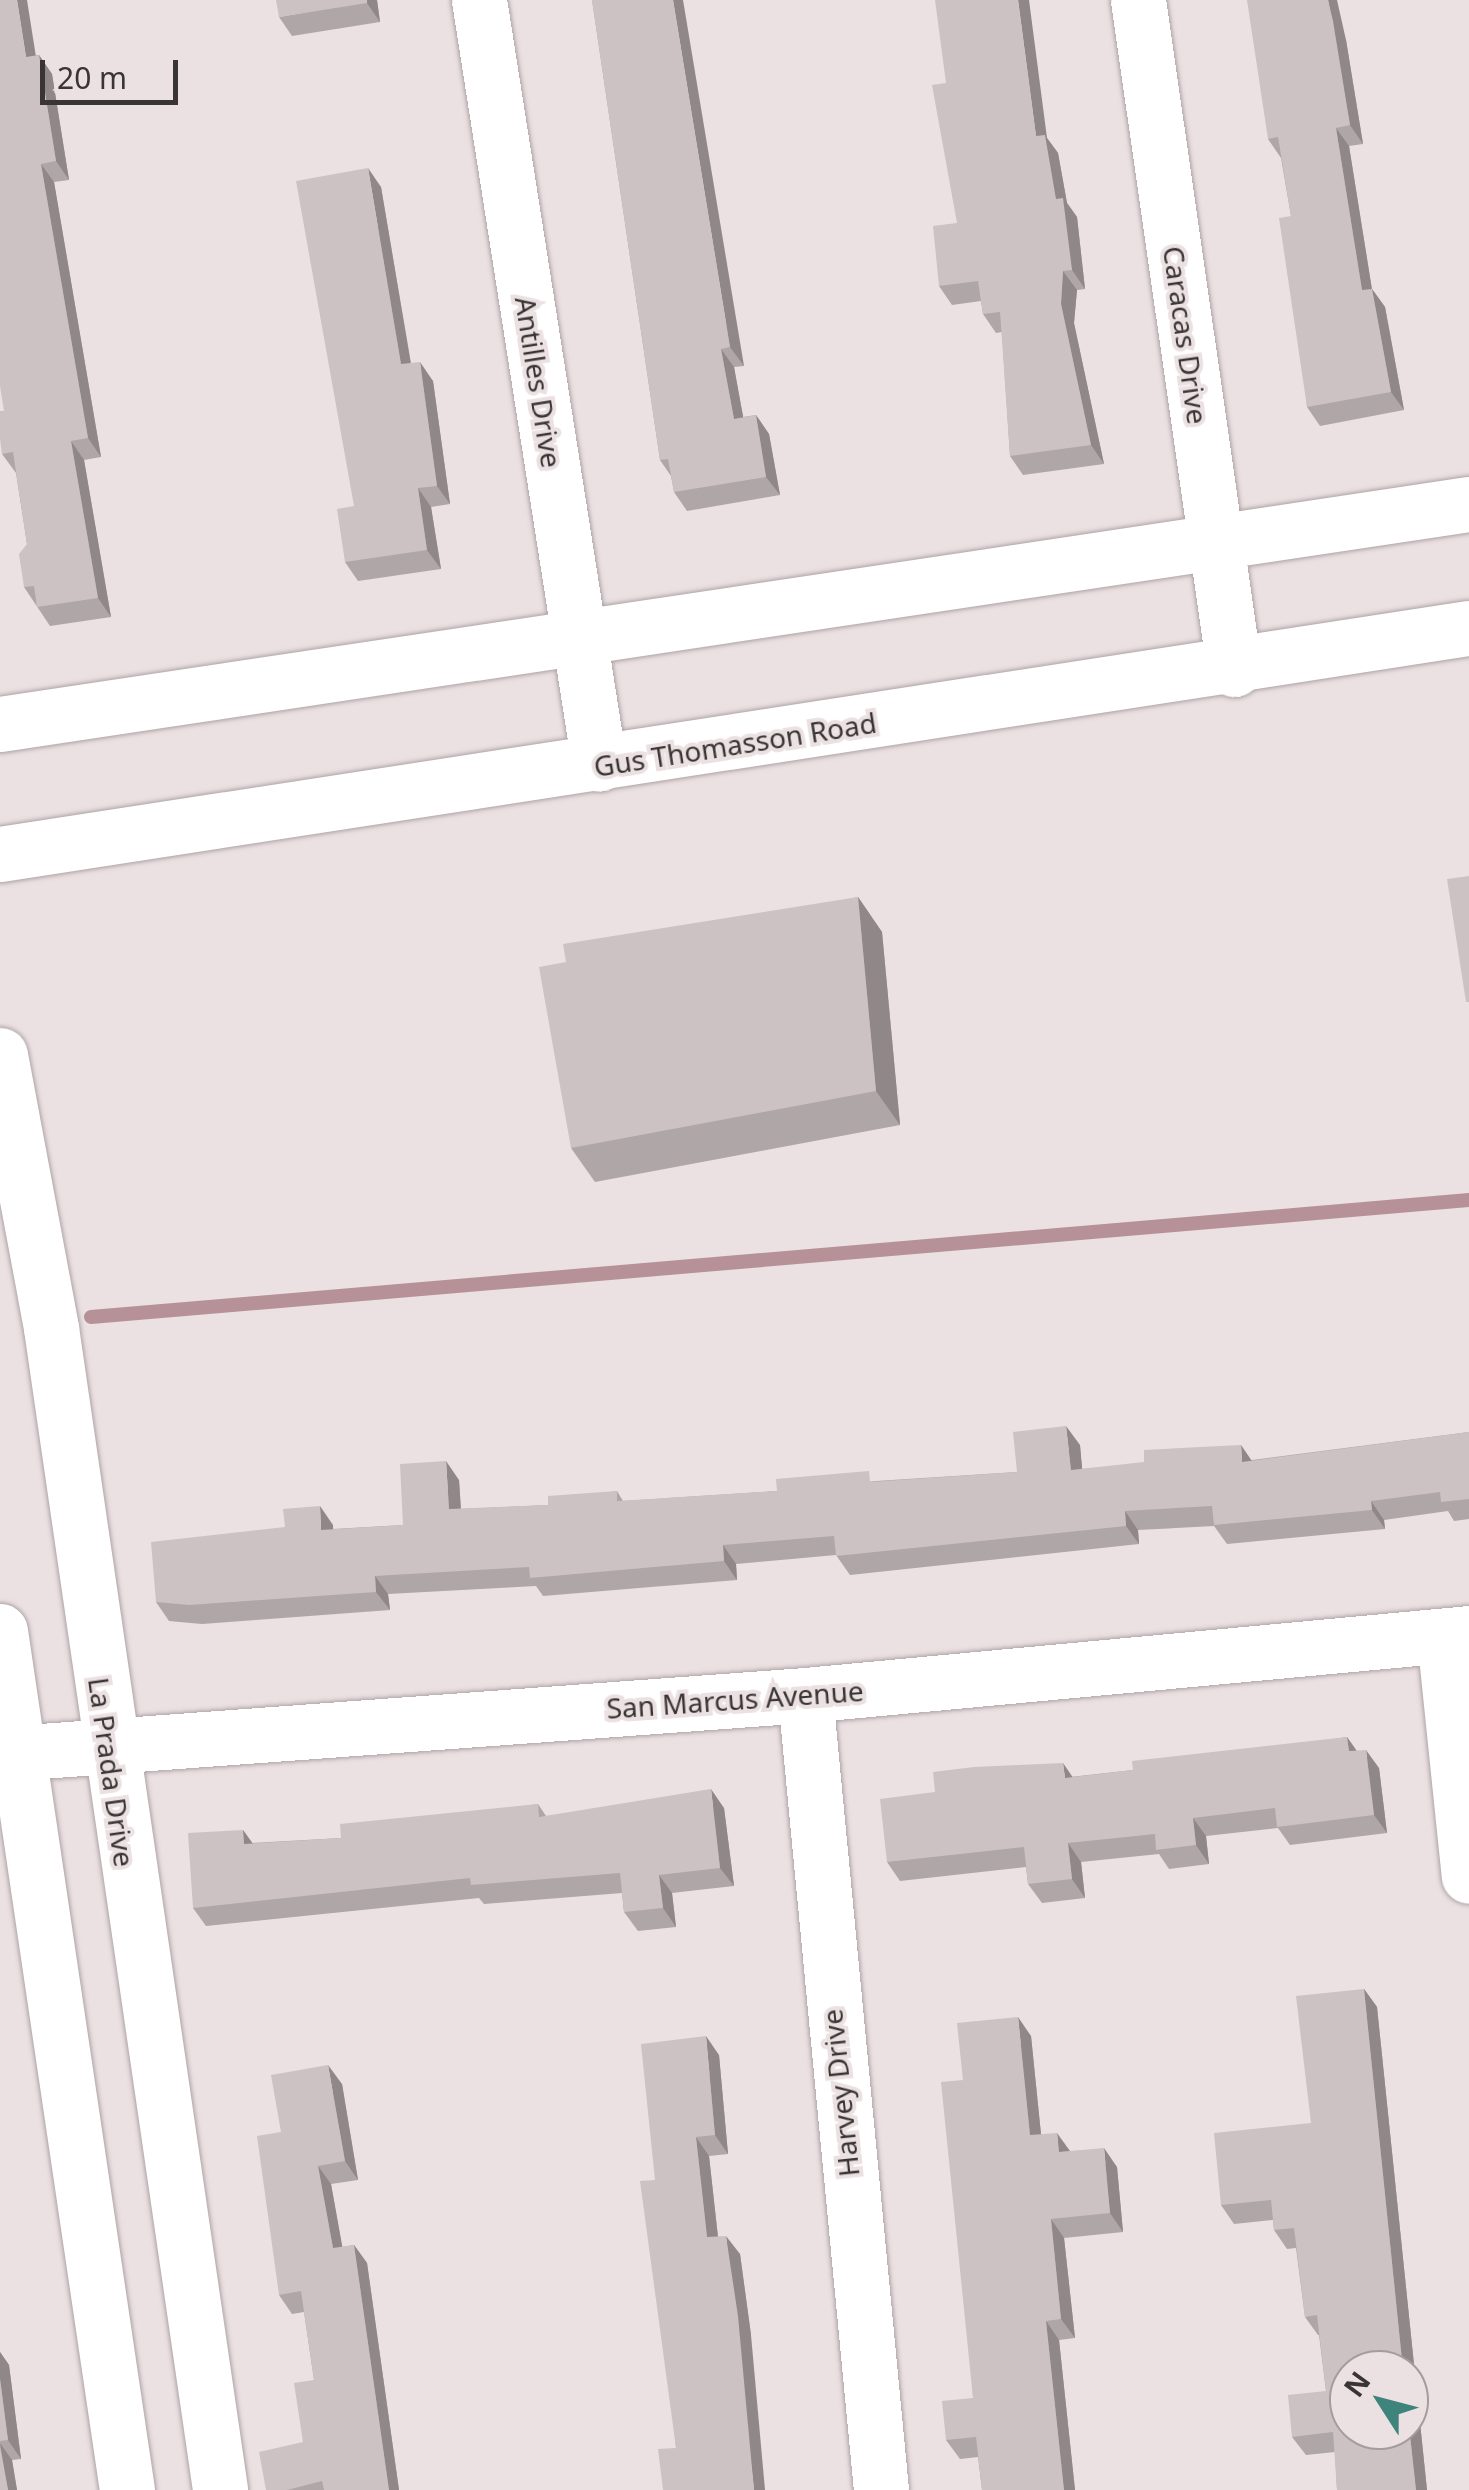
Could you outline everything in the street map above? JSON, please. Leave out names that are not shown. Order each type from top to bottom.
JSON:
[{"type":"main road","name":"Antilles Drive","points":[[479,0],[599,764]]},
{"type":"main road","name":"Caracas Drive","points":[[1138,0],[1234,670]]},
{"type":"main road","points":[[0,724],[1469,504]]},
{"type":"main road","name":"Gus Thomasson Road","points":[[0,854],[1234,670],[1469,628]]},
{"type":"main road","name":"La Prada Drive","points":[[0,1055],[51,1328],[106,1740],[220,2490]]},
{"type":"main road","points":[[0,1631],[10,1753],[127,2490]]},
{"type":"main road","points":[[1457,1635],[1469,1876]]},
{"type":"main road","name":"San Marcus Avenue","points":[[10,1753],[106,1740],[805,1695],[1457,1635]]},
{"type":"main road","name":"Harvey Drive","points":[[805,1695],[881,2490]]},
{"type":"building","points":[[0,0],[17,0],[26,57],[39,55],[56,161],[41,164],[88,438],[71,441],[98,598],[37,607],[34,586],[24,587],[19,554],[27,544],[13,452],[2,454],[0,439],[0,411],[4,411],[0,386]]},
{"type":"building","points":[[276,0],[367,0],[367,3],[279,17]]},
{"type":"building","points":[[592,0],[673,0],[730,347],[721,349],[734,419],[756,415],[766,477],[674,492],[668,459],[660,460]]},
{"type":"building","points":[[935,0],[1018,0],[1036,136],[1045,135],[1056,199],[1063,198],[1072,270],[1063,271],[1061,304],[1091,445],[1010,456],[1000,312],[983,314],[978,281],[939,286],[933,226],[957,223],[932,85],[946,83]]},
{"type":"building","points":[[1247,0],[1328,0],[1350,125],[1336,128],[1362,290],[1372,289],[1391,392],[1307,407],[1279,218],[1291,216],[1278,137],[1268,139]]},
{"type":"building","points":[[368,168],[401,364],[420,362],[437,486],[418,488],[427,550],[345,562],[337,509],[354,506],[296,181]]},
{"type":"building","points":[[1469,876],[1469,1002],[1466,1002],[1447,879]]},
{"type":"building","points":[[858,897],[876,1091],[571,1148],[539,967],[566,962],[563,944]]},
{"type":"building","points":[[1066,1426],[1071,1470],[1144,1462],[1144,1450],[1241,1445],[1242,1462],[1469,1432],[1469,1499],[1441,1502],[1440,1492],[1371,1501],[1372,1510],[1214,1525],[1212,1506],[1125,1511],[1126,1526],[836,1556],[834,1536],[723,1545],[724,1561],[530,1578],[529,1567],[375,1576],[376,1592],[189,1605],[156,1602],[151,1542],[285,1527],[283,1509],[320,1506],[321,1530],[403,1525],[400,1464],[446,1461],[449,1509],[548,1505],[548,1496],[617,1491],[617,1501],[777,1491],[776,1479],[869,1471],[870,1482],[1017,1472],[1013,1432]]},
{"type":"building","points":[[1347,1737],[1349,1751],[1366,1750],[1374,1815],[1277,1827],[1275,1808],[1193,1818],[1196,1845],[1156,1850],[1155,1834],[1068,1843],[1072,1879],[1028,1884],[1024,1847],[887,1862],[880,1799],[935,1792],[933,1772],[1063,1763],[1065,1778],[1133,1770],[1132,1761]]},
{"type":"building","points":[[711,1789],[720,1868],[659,1875],[663,1908],[624,1912],[620,1873],[471,1885],[470,1878],[193,1908],[188,1833],[243,1830],[244,1844],[341,1838],[340,1824],[538,1804],[539,1817]]},
{"type":"building","points":[[1364,1989],[1401,2350],[1329,2350],[1329,2432],[1292,2437],[1288,2395],[1326,2391],[1317,2315],[1305,2317],[1294,2228],[1274,2230],[1271,2200],[1221,2205],[1214,2133],[1311,2123],[1296,1996]]},
{"type":"building","points":[[1018,2017],[1030,2135],[1057,2133],[1059,2152],[1104,2148],[1110,2213],[1051,2219],[1061,2319],[1046,2321],[1064,2490],[982,2490],[976,2437],[946,2440],[942,2401],[973,2398],[941,2082],[963,2080],[957,2023]]},
{"type":"building","points":[[706,2036],[715,2135],[696,2137],[707,2237],[726,2236],[738,2316],[754,2490],[663,2490],[658,2449],[676,2448],[640,2181],[655,2180],[641,2044]]},
{"type":"building","points":[[328,2065],[345,2161],[318,2166],[333,2248],[354,2245],[389,2490],[324,2490],[322,2481],[287,2490],[266,2490],[259,2452],[303,2442],[294,2383],[314,2380],[301,2291],[279,2295],[257,2136],[281,2132],[271,2075]]},
{"type":"building","points":[[0,2379],[8,2440],[0,2441]]},
{"type":"building","points":[[0,2447],[8,2490],[0,2490]]},
{"type":"building","points":[[1334,2450],[1412,2450],[1416,2490],[1337,2490]]},
{"type":"waterway","points":[[91,1317],[1469,1200]]}]
